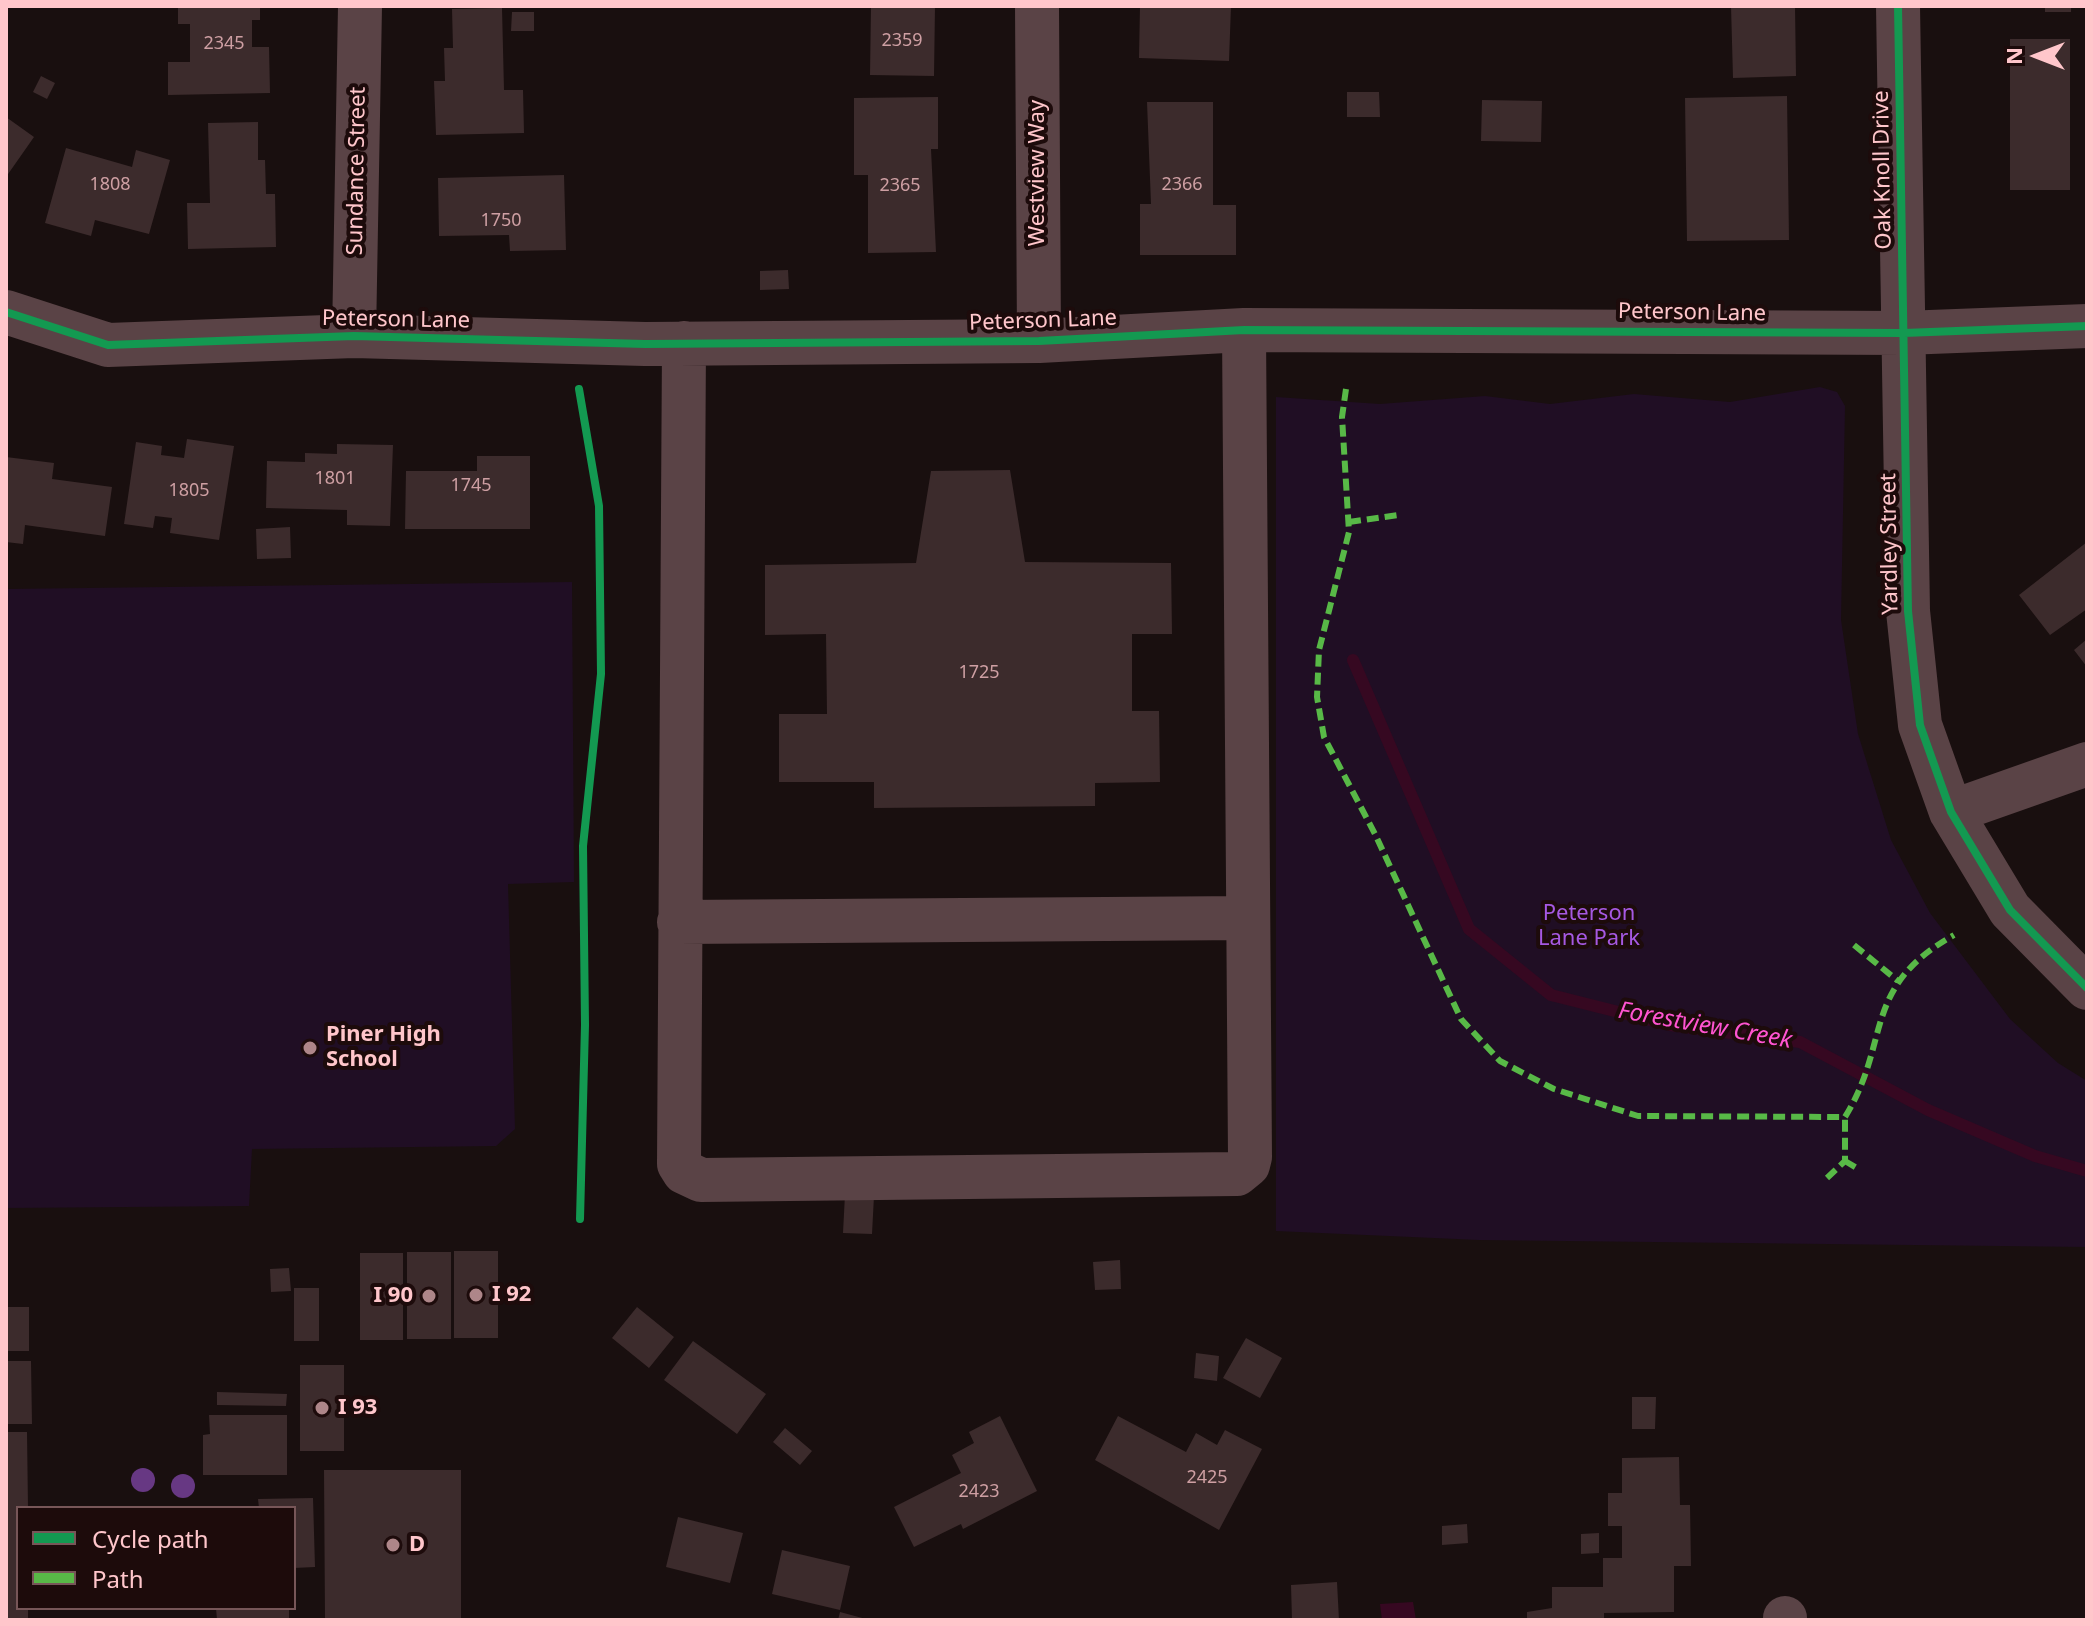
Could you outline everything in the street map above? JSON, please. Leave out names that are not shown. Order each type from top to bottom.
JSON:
[{"type":"street","name":"Sundance Street","points":[[354,336],[360,6]]},
{"type":"street","name":"Westview Way","points":[[1037,6],[1039,341]]},
{"type":"street","name":"Oak Knoll Drive","points":[[1898,6],[1904,333]]},
{"type":"street","name":"Peterson Lane","points":[[6,312],[108,345],[354,336],[684,343],[1039,341],[1244,330],[1904,333],[2087,326]]},
{"type":"street","points":[[684,343],[679,1164],[684,1172],[701,1180],[1237,1174],[1244,1171],[1250,1157],[1244,330]]},
{"type":"street","name":"Yardley Street","points":[[1904,333],[1908,611],[1920,725],[1951,812],[2010,910],[2087,988]]},
{"type":"street","points":[[1951,812],[2087,764]]},
{"type":"street","points":[[679,922],[1248,918]]},
{"type":"green space","name":"Peterson Lane Park","points":[[1820,387],[1837,392],[1845,406],[1841,620],[1858,734],[1891,840],[1930,913],[2010,1019],[2058,1063],[2087,1081],[2087,1247],[1479,1240],[1276,1231],[1276,397],[1380,404],[1485,396],[1550,404],[1634,394],[1730,402]]},
{"type":"green space","points":[[572,582],[574,882],[508,884],[515,1129],[496,1146],[252,1149],[249,1206],[6,1208],[6,589]]},
{"type":"shaded area","points":[[1413,1602],[1416,1620],[1382,1620],[1380,1604]]},
{"type":"building","points":[[178,6],[260,6],[260,20],[252,20],[252,47],[269,47],[270,93],[168,95],[168,62],[190,62],[190,24],[178,24]]},
{"type":"building","points":[[871,6],[935,6],[934,76],[870,75]]},
{"type":"building","points":[[1140,6],[1231,6],[1229,61],[1139,58]]},
{"type":"building","points":[[1731,6],[1795,6],[1796,76],[1733,78]]},
{"type":"building","points":[[2045,6],[2071,6],[2071,12],[2045,12]]},
{"type":"building","points":[[502,8],[504,90],[523,90],[524,133],[436,135],[434,81],[445,81],[444,48],[453,48],[452,9]]},
{"type":"building","points":[[512,12],[534,12],[534,31],[511,31]]},
{"type":"building","points":[[2010,39],[2070,39],[2070,190],[2010,190]]},
{"type":"building","points":[[41,76],[55,83],[47,99],[33,92]]},
{"type":"building","points":[[1347,92],[1379,92],[1380,117],[1347,117]]},
{"type":"building","points":[[1787,96],[1789,240],[1687,241],[1685,98]]},
{"type":"building","points":[[938,97],[938,149],[931,149],[936,252],[868,253],[868,175],[854,175],[854,98]]},
{"type":"building","points":[[1482,100],[1542,101],[1541,142],[1481,141]]},
{"type":"building","points":[[1147,102],[1213,102],[1213,205],[1236,205],[1236,255],[1140,255],[1140,204],[1151,204]]},
{"type":"building","points":[[6,117],[34,137],[6,177]]},
{"type":"building","points":[[258,122],[258,160],[265,160],[266,194],[275,194],[276,247],[188,249],[187,203],[210,203],[208,123]]},
{"type":"building","points":[[66,148],[132,167],[136,150],[170,160],[149,234],[95,220],[91,236],[45,223]]},
{"type":"building","points":[[564,175],[566,250],[510,251],[509,235],[439,236],[438,178]]},
{"type":"building","points":[[788,270],[789,289],[760,290],[760,271]]},
{"type":"building","points":[[187,439],[234,446],[219,540],[170,533],[172,518],[155,516],[153,528],[124,524],[136,442],[162,446],[161,455],[184,458]]},
{"type":"building","points":[[337,444],[393,445],[390,526],[347,525],[347,510],[266,508],[267,461],[305,462],[305,453],[337,454]]},
{"type":"building","points":[[477,456],[530,456],[530,529],[405,529],[406,471],[477,471]]},
{"type":"building","points":[[6,457],[54,463],[52,479],[112,487],[105,536],[25,525],[23,544],[6,542]]},
{"type":"building","points":[[1010,470],[1025,562],[1171,563],[1172,634],[1132,634],[1132,711],[1159,711],[1160,782],[1095,783],[1095,806],[874,808],[874,782],[779,782],[779,714],[827,714],[826,634],[765,635],[765,565],[916,563],[931,471]]},
{"type":"building","points":[[290,527],[291,558],[257,559],[256,529]]},
{"type":"building","points":[[2087,542],[2087,609],[2050,635],[2019,595]]},
{"type":"building","points":[[2087,639],[2087,667],[2074,650]]},
{"type":"building","points":[[845,1194],[874,1196],[872,1234],[843,1233]]},
{"type":"building","name":"I 92","points":[[454,1251],[498,1251],[498,1338],[454,1338]]},
{"type":"building","name":"I 90","points":[[407,1252],[451,1252],[451,1339],[407,1339]]},
{"type":"building","points":[[360,1253],[403,1253],[403,1340],[360,1340]]},
{"type":"building","points":[[1120,1260],[1121,1289],[1095,1290],[1093,1262]]},
{"type":"building","points":[[289,1268],[291,1291],[271,1292],[270,1269]]},
{"type":"building","points":[[294,1288],[319,1288],[319,1341],[294,1341]]},
{"type":"building","points":[[6,1307],[29,1307],[29,1351],[6,1351]]},
{"type":"building","points":[[637,1307],[674,1337],[649,1368],[612,1338]]},
{"type":"building","points":[[1246,1338],[1282,1358],[1260,1398],[1223,1378]]},
{"type":"building","points":[[693,1341],[766,1394],[737,1434],[664,1380]]},
{"type":"building","points":[[1196,1353],[1219,1356],[1217,1381],[1194,1378]]},
{"type":"building","points":[[6,1361],[31,1361],[32,1424],[6,1424]]},
{"type":"building","name":"I 93","points":[[300,1365],[344,1365],[344,1451],[300,1451]]},
{"type":"building","points":[[217,1392],[287,1394],[286,1406],[217,1405]]},
{"type":"building","points":[[1632,1397],[1656,1397],[1655,1429],[1632,1429]]},
{"type":"building","points":[[209,1415],[287,1415],[287,1475],[203,1475],[203,1435],[210,1434]]},
{"type":"building","points":[[1000,1416],[1037,1491],[963,1529],[961,1524],[914,1547],[894,1507],[961,1473],[952,1455],[974,1443],[969,1432]]},
{"type":"building","points":[[1118,1416],[1186,1452],[1196,1433],[1217,1445],[1225,1430],[1262,1449],[1219,1530],[1095,1460]]},
{"type":"building","points":[[785,1428],[812,1451],[800,1465],[773,1442]]},
{"type":"building","points":[[6,1432],[27,1432],[28,1506],[16,1506],[16,1610],[28,1610],[28,1620],[6,1620]]},
{"type":"building","points":[[1679,1457],[1680,1505],[1690,1505],[1691,1566],[1674,1566],[1674,1612],[1604,1613],[1604,1620],[1527,1620],[1527,1612],[1552,1608],[1552,1587],[1603,1587],[1603,1558],[1622,1558],[1622,1526],[1608,1526],[1608,1493],[1622,1493],[1622,1458]]},
{"type":"building","name":"D","points":[[324,1470],[461,1470],[461,1620],[325,1620]]},
{"type":"building","points":[[313,1498],[315,1567],[296,1568],[296,1506],[259,1506],[258,1499]]},
{"type":"building","points":[[678,1517],[743,1533],[730,1583],[666,1567]]},
{"type":"building","points":[[1467,1524],[1468,1543],[1442,1545],[1442,1526]]},
{"type":"building","points":[[1599,1533],[1599,1553],[1581,1554],[1581,1534]]},
{"type":"building","points":[[782,1550],[850,1566],[840,1610],[772,1594]]},
{"type":"building","points":[[1337,1582],[1339,1620],[1292,1620],[1291,1585]]},
{"type":"building","points":[[216,1610],[289,1610],[289,1620],[217,1620]]},
{"type":"building","points":[[840,1612],[866,1619],[838,1620]]},
{"type":"waterway","name":"Forestview Creek","points":[[1353,660],[1469,929],[1551,995],[1670,1025],[1800,1042],[1928,1110],[2035,1156],[2087,1171]]},
{"type":"marked path","points":[[1346,389],[1342,417],[1349,532],[1319,650],[1317,697],[1324,737],[1375,834],[1461,1019],[1500,1061],[1554,1089],[1638,1116],[1845,1117],[1869,1064],[1891,996],[1904,975],[1924,955],[1954,935]]},
{"type":"marked path","points":[[1349,522],[1398,515]]},
{"type":"marked path","points":[[1854,945],[1898,981]]},
{"type":"marked path","points":[[1827,1178],[1845,1161],[1845,1117]]},
{"type":"marked path","points":[[1845,1161],[1860,1170]]},
{"type":"cycle path","points":[[1898,6],[1908,611],[1920,725],[1951,812],[2010,910],[2087,988]]},
{"type":"cycle path","points":[[6,312],[108,345],[354,336],[645,344],[1039,341],[1244,330],[1904,333],[2087,326]]},
{"type":"cycle path","points":[[579,389],[599,506],[601,674],[583,846],[585,1025],[580,1219]]},
{"type":"place","name":"Piner High School","points":[[310,1048]]},
{"type":"place","name":"I 92","points":[[476,1295]]},
{"type":"place","name":"I 90","points":[[429,1296]]},
{"type":"place","name":"I 93","points":[[322,1408]]},
{"type":"place","name":"D","points":[[393,1545]]}]
